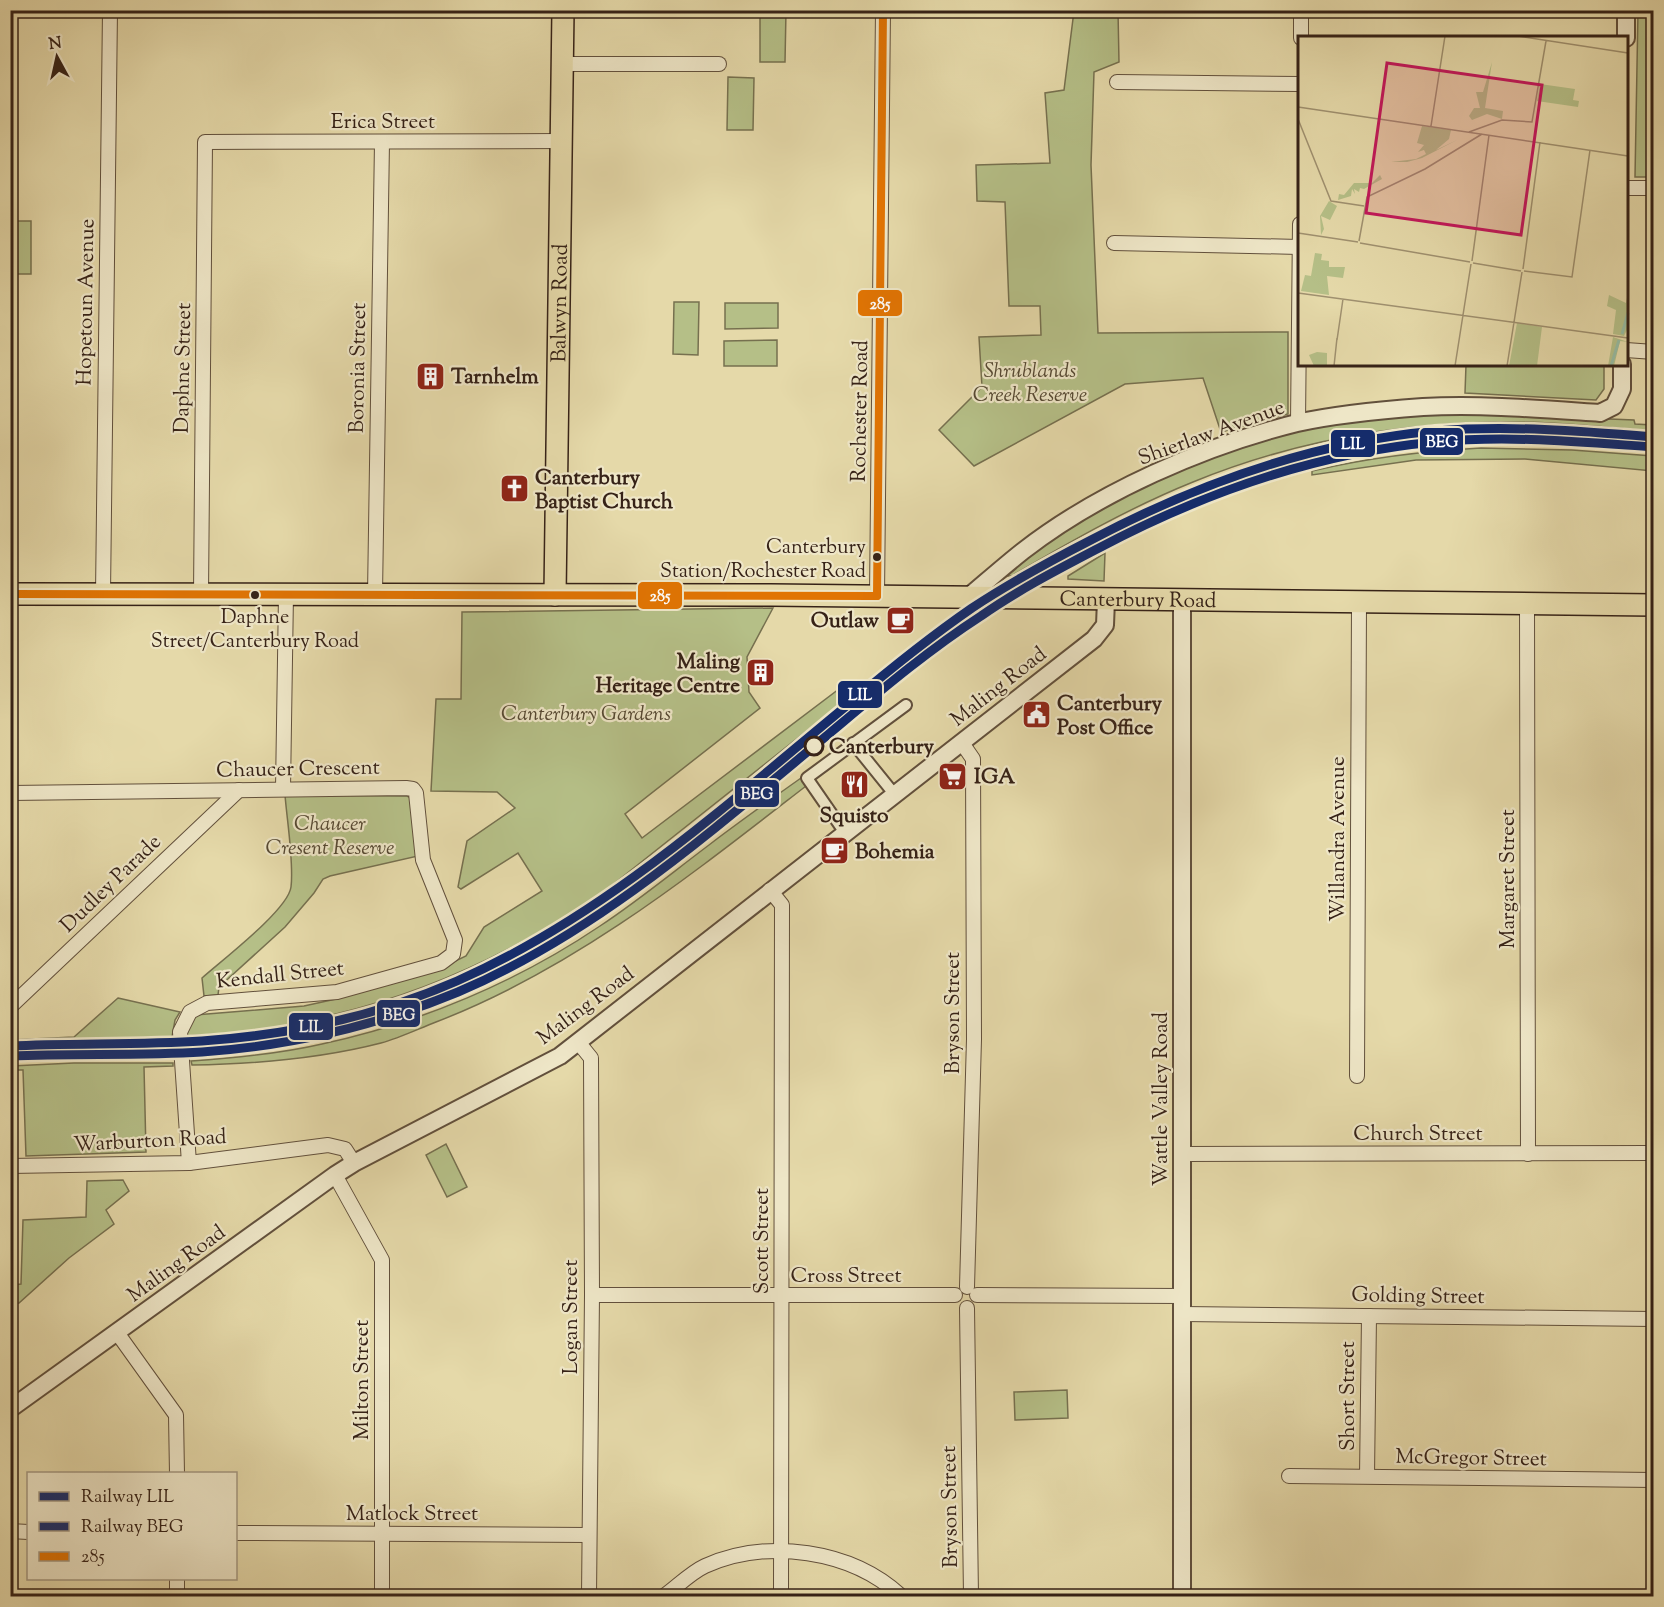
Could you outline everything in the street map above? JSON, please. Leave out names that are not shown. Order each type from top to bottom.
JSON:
[{"type":"main road","name":"Balwyn Road","points":[[555,595],[563,10]]},
{"type":"main road","name":"Canterbury Road","points":[[10,594],[878,596],[1653,605]]},
{"type":"street","name":"Hopetoun Avenue","points":[[103,594],[110,10]]},
{"type":"street","name":"Rochester Road","points":[[878,596],[883,10]]},
{"type":"street","points":[[1301,10],[1301,36]]},
{"type":"street","points":[[1626,10],[1626,36]]},
{"type":"street","points":[[562,64],[718,64]]},
{"type":"street","points":[[1117,82],[1298,84]]},
{"type":"street","name":"Erica Street","points":[[205,142],[561,141]]},
{"type":"street","name":"Daphne Street","points":[[201,594],[205,142]]},
{"type":"street","name":"Boronia Street","points":[[375,594],[382,142]]},
{"type":"street","points":[[1628,188],[1653,188]]},
{"type":"street","points":[[1114,243],[1298,247]]},
{"type":"street","points":[[1628,350],[1653,352]]},
{"type":"street","points":[[1298,366],[1298,423]]},
{"type":"street","name":"Shierlaw Avenue","points":[[967,598],[1023,550],[1090,506],[1153,475],[1237,442],[1298,423],[1423,407],[1486,406],[1600,413],[1614,406],[1622,389],[1622,366]]},
{"type":"street","points":[[1006,565],[1002,581],[1016,598]]},
{"type":"street","points":[[283,789],[286,594]]},
{"type":"street","name":"Maling Road","points":[[10,1409],[118,1334],[334,1175],[560,1056],[579,1042],[770,890],[1094,639],[1105,626],[1107,600]]},
{"type":"street","name":"Wattle Valley Road","points":[[1182,601],[1182,1596]]},
{"type":"street","name":"Willandra Avenue","points":[[1357,1076],[1359,603]]},
{"type":"street","name":"Margaret Street","points":[[1527,604],[1528,1154]]},
{"type":"street","points":[[845,833],[807,778],[906,705]]},
{"type":"street","points":[[854,743],[895,795]]},
{"type":"street","name":"Bryson Street","points":[[962,743],[973,759],[972,1291]]},
{"type":"street","name":"Chaucer Crescent","points":[[10,793],[413,789],[416,793],[423,860],[455,940],[453,954]]},
{"type":"street","name":"Dudley Parade","points":[[10,1007],[239,790]]},
{"type":"street","name":"Scott Street","points":[[770,890],[782,905],[781,1596]]},
{"type":"street","name":"Kendall Street","points":[[189,1163],[180,1032],[190,1012],[207,1002],[337,992],[441,963],[453,954]]},
{"type":"street","name":"Logan Street","points":[[579,1042],[591,1058],[592,1295],[589,1596]]},
{"type":"street","name":"Warburton Road","points":[[10,1166],[189,1163],[328,1145],[345,1149],[354,1163]]},
{"type":"street","name":"Church Street","points":[[1183,1154],[1653,1153]]},
{"type":"street","name":"Milton Street","points":[[334,1175],[382,1260],[382,1596]]},
{"type":"street","points":[[972,1291],[975,1304],[968,1308],[956,1303],[955,1295],[960,1289],[1182,1296]]},
{"type":"street","name":"Cross Street","points":[[592,1295],[955,1295]]},
{"type":"street","name":"Bryson Street","points":[[968,1308],[971,1596]]},
{"type":"street","name":"Golding Street","points":[[1182,1314],[1653,1319]]},
{"type":"street","name":"Short Street","points":[[1367,1476],[1369,1316]]},
{"type":"street","points":[[118,1334],[176,1415],[177,1472]]},
{"type":"street","name":"McGregor Street","points":[[1289,1476],[1653,1480]]},
{"type":"street","points":[[10,1531],[27,1532]]},
{"type":"street","name":"Matlock Street","points":[[237,1533],[588,1535]]},
{"type":"street","points":[[664,1596],[703,1567],[730,1558],[781,1551],[827,1557],[859,1568],[890,1586],[901,1596]]},
{"type":"street","points":[[177,1580],[177,1596]]},
{"type":"green space","points":[[760,11],[786,11],[785,62],[760,62]]},
{"type":"green space","name":"Shrublands Creek Reserve","points":[[1074,11],[1118,11],[1119,62],[1094,72],[1091,165],[1098,333],[1288,332],[1288,414],[1221,432],[1203,378],[1125,384],[974,466],[939,430],[982,387],[979,337],[1041,335],[1040,306],[1009,306],[1005,202],[977,201],[976,165],[1050,163],[1045,93],[1064,90]]},
{"type":"green space","points":[[1638,11],[1653,11],[1653,177],[1635,177]]},
{"type":"green space","points":[[728,77],[754,78],[753,130],[727,130]]},
{"type":"green space","points":[[11,221],[31,221],[31,274],[11,274]]},
{"type":"green space","points":[[674,302],[699,302],[698,355],[673,354]]},
{"type":"green space","points":[[725,303],[778,303],[778,328],[725,329]]},
{"type":"green space","points":[[777,340],[777,366],[724,366],[724,341]]},
{"type":"green space","points":[[1466,366],[1604,366],[1604,389],[1596,400],[1465,393]]},
{"type":"green space","points":[[1438,412],[1634,420],[1635,424],[1653,425],[1653,431],[1535,422],[1495,422],[1417,427],[1303,446],[1229,468],[1170,492],[1080,537],[1015,574],[1017,576],[1008,576],[1009,571],[1070,526],[1144,485],[1224,452],[1306,427]]},
{"type":"green space","points":[[1481,448],[1572,450],[1653,456],[1653,471],[1525,459],[1416,460],[1312,475],[1312,471],[1375,459]]},
{"type":"green space","points":[[1105,553],[1104,581],[1068,579],[1068,576]]},
{"type":"green space","name":"Canterbury Gardens","points":[[773,608],[747,657],[749,692],[760,708],[625,814],[642,838],[839,689],[847,699],[601,894],[506,950],[474,966],[406,993],[293,1025],[187,1036],[188,1028],[195,1015],[304,1006],[336,999],[447,965],[466,956],[484,927],[542,891],[518,853],[461,889],[458,887],[467,841],[515,808],[497,792],[431,791],[436,699],[461,699],[462,612]]},
{"type":"green space","points":[[801,778],[806,786],[630,918],[536,975],[487,1000],[381,1043],[287,1060],[192,1065],[191,1061],[273,1053],[359,1035],[431,1012],[501,982],[568,946],[642,897]]},
{"type":"green space","name":"Chaucer Cresent Reserve","points":[[285,795],[407,796],[411,798],[418,856],[323,879],[285,927],[219,987],[218,995],[204,996],[202,978],[267,921],[287,897],[291,887],[292,866]]},
{"type":"green space","points":[[118,998],[180,1012],[175,1020],[172,1037],[11,1043],[11,1040],[74,1037]]},
{"type":"green space","points":[[74,1063],[173,1063],[173,1066],[144,1067],[146,1152],[26,1156],[23,1070],[11,1070],[11,1066]]},
{"type":"green space","points":[[446,1144],[467,1187],[447,1197],[426,1155]]},
{"type":"green space","points":[[123,1180],[129,1191],[106,1210],[114,1224],[69,1258],[19,1303],[11,1304],[11,1285],[21,1284],[23,1220],[86,1217],[87,1181]]},
{"type":"green space","points":[[1067,1390],[1068,1418],[1015,1420],[1014,1392]]},
{"type":"rail line","name":"LIL","points":[[10,1046],[202,1041],[267,1034],[364,1014],[457,981],[511,955],[564,924],[663,856],[895,666],[972,608],[1030,572],[1091,540],[1173,500],[1215,483],[1301,455],[1345,445],[1435,431],[1517,429],[1654,437]]},
{"type":"rail line","name":"BEG","points":[[11,1056],[202,1052],[267,1045],[364,1024],[458,992],[509,968],[558,940],[653,876],[698,842],[904,672],[995,606],[1099,548],[1179,509],[1221,493],[1262,478],[1347,455],[1435,442],[1517,439],[1653,447]]},
{"type":"transit line","name":"285","points":[[877,596],[883,10]]},
{"type":"transit line","name":"285","points":[[10,594],[877,596]]},
{"type":"place","name":"Tarnhelm","points":[[430,376]]},
{"type":"place","name":"Canterbury Baptist Church","points":[[514,489]]},
{"type":"place","name":"Canterbury Station/Rochester Road","points":[[877,557]]},
{"type":"place","name":"Daphne Street/Canterbury Road","points":[[255,595]]},
{"type":"place","name":"Outlaw","points":[[900,620]]},
{"type":"place","name":"Maling Heritage Centre","points":[[761,673]]},
{"type":"place","name":"Canterbury Post Office","points":[[1036,715]]},
{"type":"place","name":"Canterbury","points":[[814,746]]},
{"type":"place","name":"IGA","points":[[953,776]]},
{"type":"place","name":"Squisto","points":[[854,784]]},
{"type":"place","name":"Bohemia","points":[[834,851]]}]
